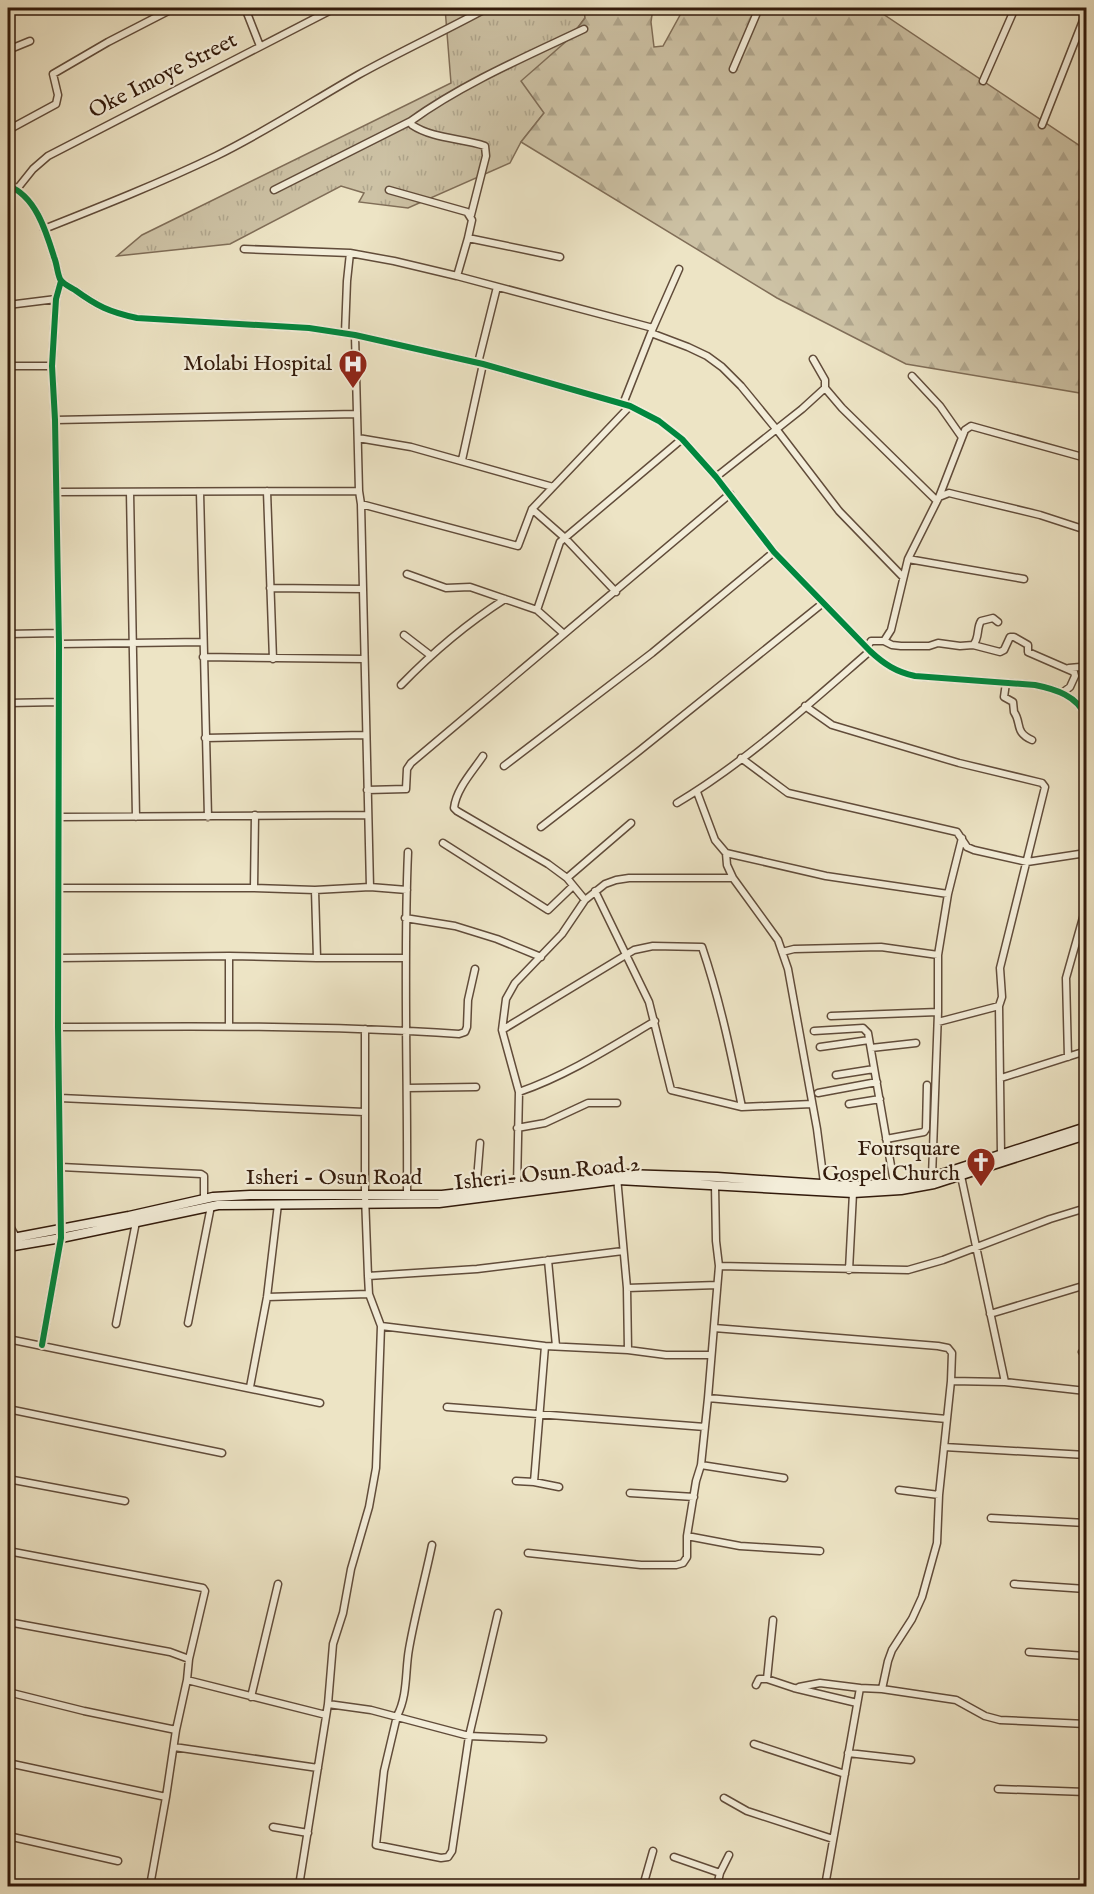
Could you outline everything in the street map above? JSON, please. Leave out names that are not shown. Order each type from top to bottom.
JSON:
[{"type":"main road","name":"Isheri - Osun Road","points":[[12,1238],[61,1234],[204,1199],[250,1195],[365,1199],[476,1192],[617,1177],[717,1177],[850,1186],[894,1183],[932,1177],[1086,1127]]},
{"type":"main road","name":"Isheri- Osun Road 2","points":[[8,1247],[61,1234],[211,1206],[365,1199],[439,1203],[617,1177],[854,1193],[914,1188],[961,1176],[1086,1136]]},
{"type":"street","points":[[8,130],[57,104],[58,95],[53,74],[174,8]]},
{"type":"street","points":[[245,8],[260,46]]},
{"type":"street","name":"Oke Imoye Street","points":[[17,189],[33,169],[48,156],[335,8]]},
{"type":"street","points":[[44,229],[132,194],[216,156],[258,135],[399,52],[488,8]]},
{"type":"street","points":[[733,69],[759,8]]},
{"type":"street","points":[[983,81],[1015,8]]},
{"type":"street","points":[[1042,124],[1086,13]]},
{"type":"street","points":[[274,190],[411,121],[504,68],[584,29]]},
{"type":"street","points":[[8,50],[30,41]]},
{"type":"street","points":[[411,121],[415,128],[429,133],[485,146],[486,156],[458,276]]},
{"type":"street","points":[[8,186],[17,189],[27,198],[44,229],[61,281],[56,299],[52,366],[59,633],[58,1027],[61,1234],[42,1345]]},
{"type":"street","points":[[388,190],[468,212],[471,216]]},
{"type":"street","points":[[468,238],[560,257]]},
{"type":"street","points":[[244,249],[350,253],[394,261],[458,276],[652,331],[707,356],[741,386],[838,511],[903,577]]},
{"type":"street","points":[[345,333],[350,253]]},
{"type":"street","points":[[361,504],[518,546],[532,509],[627,405],[652,331],[679,269]]},
{"type":"street","points":[[61,281],[99,307],[116,314],[137,318],[309,328],[355,334],[481,363],[627,405],[659,421],[682,440],[730,494],[774,552],[886,665],[900,673],[953,680],[1035,685],[1062,693],[1076,701],[1086,717]]},
{"type":"street","points":[[462,460],[497,287]]},
{"type":"street","points":[[8,306],[56,299]]},
{"type":"street","points":[[355,334],[370,887]]},
{"type":"street","points":[[813,359],[825,380],[825,388],[842,408],[938,499]]},
{"type":"street","points":[[8,366],[52,366]]},
{"type":"street","points":[[912,376],[940,405],[961,436]]},
{"type":"street","points":[[716,477],[777,430],[825,388]]},
{"type":"street","points":[[55,420],[357,414]]},
{"type":"street","points":[[884,641],[891,630],[908,559],[938,499],[965,430],[971,426],[1086,458]]},
{"type":"street","points":[[358,438],[411,447],[553,487]]},
{"type":"street","points":[[537,610],[560,542],[682,440]]},
{"type":"street","points":[[267,491],[273,659]]},
{"type":"street","points":[[56,492],[359,491]]},
{"type":"street","points":[[130,492],[136,817]]},
{"type":"street","points":[[200,492],[208,817]]},
{"type":"street","points":[[938,499],[949,493],[1040,515],[1086,530]]},
{"type":"street","points":[[367,790],[406,789],[407,770],[411,763],[730,494]]},
{"type":"street","points":[[532,509],[565,538],[616,592]]},
{"type":"street","points":[[504,766],[652,653],[774,552]]},
{"type":"street","points":[[908,559],[1024,579]]},
{"type":"street","points":[[407,574],[446,588],[470,587],[537,610],[564,634]]},
{"type":"street","points":[[270,588],[362,589]]},
{"type":"street","points":[[401,685],[430,655],[474,619],[506,599]]},
{"type":"street","points":[[541,827],[823,603]]},
{"type":"street","points":[[973,645],[977,641],[978,626],[981,621],[993,618],[998,622]]},
{"type":"street","points":[[8,634],[59,633]]},
{"type":"street","points":[[404,635],[430,655]]},
{"type":"street","points":[[677,803],[697,792],[805,706],[868,649],[871,641],[884,641],[901,646],[929,646],[938,643],[973,645],[1000,652],[1004,650],[1010,638],[1014,637],[1028,645],[1028,652],[1074,672],[1075,676],[1070,687],[1062,693]]},
{"type":"street","points":[[59,644],[202,642]]},
{"type":"street","points":[[203,657],[364,659]]},
{"type":"street","points":[[1070,669],[1080,667],[1086,669]]},
{"type":"street","points":[[1006,683],[1004,697],[1013,702],[1018,726],[1023,736],[1032,740]]},
{"type":"street","points":[[8,703],[59,702]]},
{"type":"street","points":[[805,706],[832,725],[959,763],[1042,783],[1045,787],[1000,968],[1002,997],[999,1006],[1001,1154]]},
{"type":"street","points":[[206,738],[366,735]]},
{"type":"street","points":[[483,756],[454,803],[456,811],[548,864],[567,878],[585,900]]},
{"type":"street","points":[[741,758],[788,793],[957,832],[967,847],[974,850],[1027,862],[1086,853]]},
{"type":"street","points":[[697,792],[715,840],[726,853],[727,865],[733,878],[778,940],[788,969],[824,1184]]},
{"type":"street","points":[[59,817],[368,814]]},
{"type":"street","points":[[254,888],[255,815]]},
{"type":"street","points":[[567,878],[631,824]]},
{"type":"street","points":[[932,1177],[938,1022],[938,955],[948,894],[962,838]]},
{"type":"street","points":[[443,843],[548,910],[573,886]]},
{"type":"street","points":[[407,1196],[405,918],[408,852]]},
{"type":"street","points":[[726,853],[826,876],[948,894]]},
{"type":"street","points":[[517,1186],[519,1092],[502,1030],[506,999],[515,983],[562,934],[585,900],[595,891],[616,880],[733,878]]},
{"type":"street","points":[[59,888],[315,890],[370,887],[407,890]]},
{"type":"street","points":[[315,890],[317,958]]},
{"type":"street","points":[[595,891],[649,1002],[671,1090],[742,1107],[812,1104]]},
{"type":"street","points":[[1068,1057],[1066,978],[1086,907]]},
{"type":"street","points":[[405,918],[455,926],[497,939],[541,957]]},
{"type":"street","points":[[502,1030],[634,950],[653,946],[702,947],[727,1032],[742,1107]]},
{"type":"street","points":[[782,952],[794,949],[881,947],[938,955]]},
{"type":"street","points":[[58,958],[229,956],[405,958]]},
{"type":"street","points":[[229,956],[229,1026]]},
{"type":"street","points":[[58,1027],[229,1026],[406,1030],[459,1034],[465,1032],[467,1027],[468,1000],[475,969]]},
{"type":"street","points":[[938,1022],[999,1006]]},
{"type":"street","points":[[831,1016],[938,1012]]},
{"type":"street","points":[[519,1092],[569,1071],[655,1021]]},
{"type":"street","points":[[814,1031],[863,1028],[868,1033],[894,1183]]},
{"type":"street","points":[[299,1887],[328,1704],[333,1644],[344,1613],[351,1569],[369,1507],[376,1468],[381,1326],[369,1294],[368,1276],[365,1199],[365,1029]]},
{"type":"street","points":[[820,1047],[869,1040]]},
{"type":"street","points":[[871,1048],[916,1043]]},
{"type":"street","points":[[1001,1078],[1086,1051]]},
{"type":"street","points":[[836,1075],[874,1069]]},
{"type":"street","points":[[818,1093],[877,1083]]},
{"type":"street","points":[[886,1139],[924,1132],[926,1129],[927,1085]]},
{"type":"street","points":[[408,1088],[476,1087]]},
{"type":"street","points":[[60,1098],[364,1112]]},
{"type":"street","points":[[849,1104],[880,1099]]},
{"type":"street","points":[[517,1128],[545,1123],[588,1103],[617,1103]]},
{"type":"street","points":[[476,1192],[480,1143]]},
{"type":"street","points":[[61,1167],[201,1174],[205,1180],[204,1199]]},
{"type":"street","points":[[961,1176],[1005,1382]]},
{"type":"street","points":[[617,1177],[627,1288],[628,1350]]},
{"type":"street","points":[[528,1552],[641,1565],[676,1565],[683,1563],[687,1557],[687,1536],[701,1465],[719,1266],[715,1185]]},
{"type":"street","points":[[849,1270],[854,1193]]},
{"type":"street","points":[[250,1387],[267,1298],[278,1204]]},
{"type":"street","points":[[188,1323],[211,1206]]},
{"type":"street","points":[[719,1266],[908,1270],[943,1260],[1050,1219],[1086,1208]]},
{"type":"street","points":[[116,1324],[136,1221]]},
{"type":"street","points":[[8,1223],[12,1238]]},
{"type":"street","points":[[368,1276],[477,1269],[623,1251]]},
{"type":"street","points":[[548,1260],[556,1346]]},
{"type":"street","points":[[627,1288],[717,1285]]},
{"type":"street","points":[[990,1314],[1086,1285]]},
{"type":"street","points":[[267,1298],[369,1294]]},
{"type":"street","points":[[381,1326],[545,1346],[711,1356]]},
{"type":"street","points":[[714,1328],[944,1347],[952,1353],[937,1543],[922,1597],[912,1619],[892,1650],[882,1689]]},
{"type":"street","points":[[8,1339],[320,1403]]},
{"type":"street","points":[[534,1482],[545,1346]]},
{"type":"street","points":[[951,1381],[1005,1382],[1086,1391]]},
{"type":"street","points":[[708,1398],[947,1419]]},
{"type":"street","points":[[447,1407],[705,1427]]},
{"type":"street","points":[[8,1409],[222,1453]]},
{"type":"street","points":[[944,1447],[1086,1455]]},
{"type":"street","points":[[701,1465],[784,1478]]},
{"type":"street","points":[[8,1479],[125,1501]]},
{"type":"street","points":[[516,1481],[559,1487]]},
{"type":"street","points":[[899,1490],[939,1495]]},
{"type":"street","points":[[630,1493],[694,1497]]},
{"type":"street","points":[[991,1518],[1086,1523]]},
{"type":"street","points":[[687,1536],[740,1546],[820,1551]]},
{"type":"street","points":[[432,1545],[409,1649],[401,1708],[384,1771],[376,1845],[441,1858],[448,1857],[452,1851],[469,1736],[498,1612]]},
{"type":"street","points":[[8,1551],[203,1588],[205,1591],[189,1659],[150,1887]]},
{"type":"street","points":[[251,1697],[278,1584]]},
{"type":"street","points":[[1014,1584],[1086,1589]]},
{"type":"street","points":[[767,1679],[773,1620]]},
{"type":"street","points":[[8,1622],[170,1652],[189,1659]]},
{"type":"street","points":[[1029,1652],[1086,1656]]},
{"type":"street","points":[[756,1685],[759,1679],[767,1679],[857,1703]]},
{"type":"street","points":[[187,1680],[326,1715]]},
{"type":"street","points":[[794,1688],[820,1683],[882,1689],[956,1701],[986,1716],[1000,1720],[1086,1724]]},
{"type":"street","points":[[825,1887],[860,1688]]},
{"type":"street","points":[[8,1692],[176,1730]]},
{"type":"street","points":[[328,1704],[397,1716],[469,1736],[543,1739]]},
{"type":"street","points":[[754,1744],[845,1774]]},
{"type":"street","points":[[174,1748],[318,1768]]},
{"type":"street","points":[[848,1753],[911,1760]]},
{"type":"street","points":[[8,1763],[166,1797]]},
{"type":"street","points":[[998,1789],[1086,1791]]},
{"type":"street","points":[[724,1798],[747,1810],[833,1839]]},
{"type":"street","points":[[273,1827],[308,1833]]},
{"type":"street","points":[[8,1836],[118,1861]]},
{"type":"street","points":[[643,1887],[653,1851]]},
{"type":"street","points":[[717,1887],[720,1873],[729,1855]]},
{"type":"street","points":[[674,1857],[720,1873]]},
{"type":"green space","points":[[445,8],[584,8],[585,18],[570,38],[544,113],[521,142],[510,163],[408,208],[359,202],[364,193],[341,186],[230,244],[117,256],[142,235],[451,83]]},
{"type":"green space","points":[[584,8],[653,8],[651,22],[654,47],[663,46],[684,8],[874,8],[1086,150],[1086,394],[906,364],[777,298],[521,142],[544,113],[521,81],[570,38],[585,18]]},
{"type":"cycle path","points":[[8,186],[25,197],[38,215],[61,281],[111,311],[137,318],[309,328],[355,335],[483,364],[630,406],[659,421],[682,439],[716,477],[774,552],[885,664],[915,676],[1043,687],[1058,691],[1072,699],[1086,717]]},
{"type":"cycle path","points":[[42,1345],[61,1238],[58,1027],[59,644],[52,366],[56,299],[61,281]]},
{"type":"place","name":"Molabi Hospital","points":[[353,390]]},
{"type":"place","name":"Foursquare Gospel Church","points":[[981,1188]]}]
